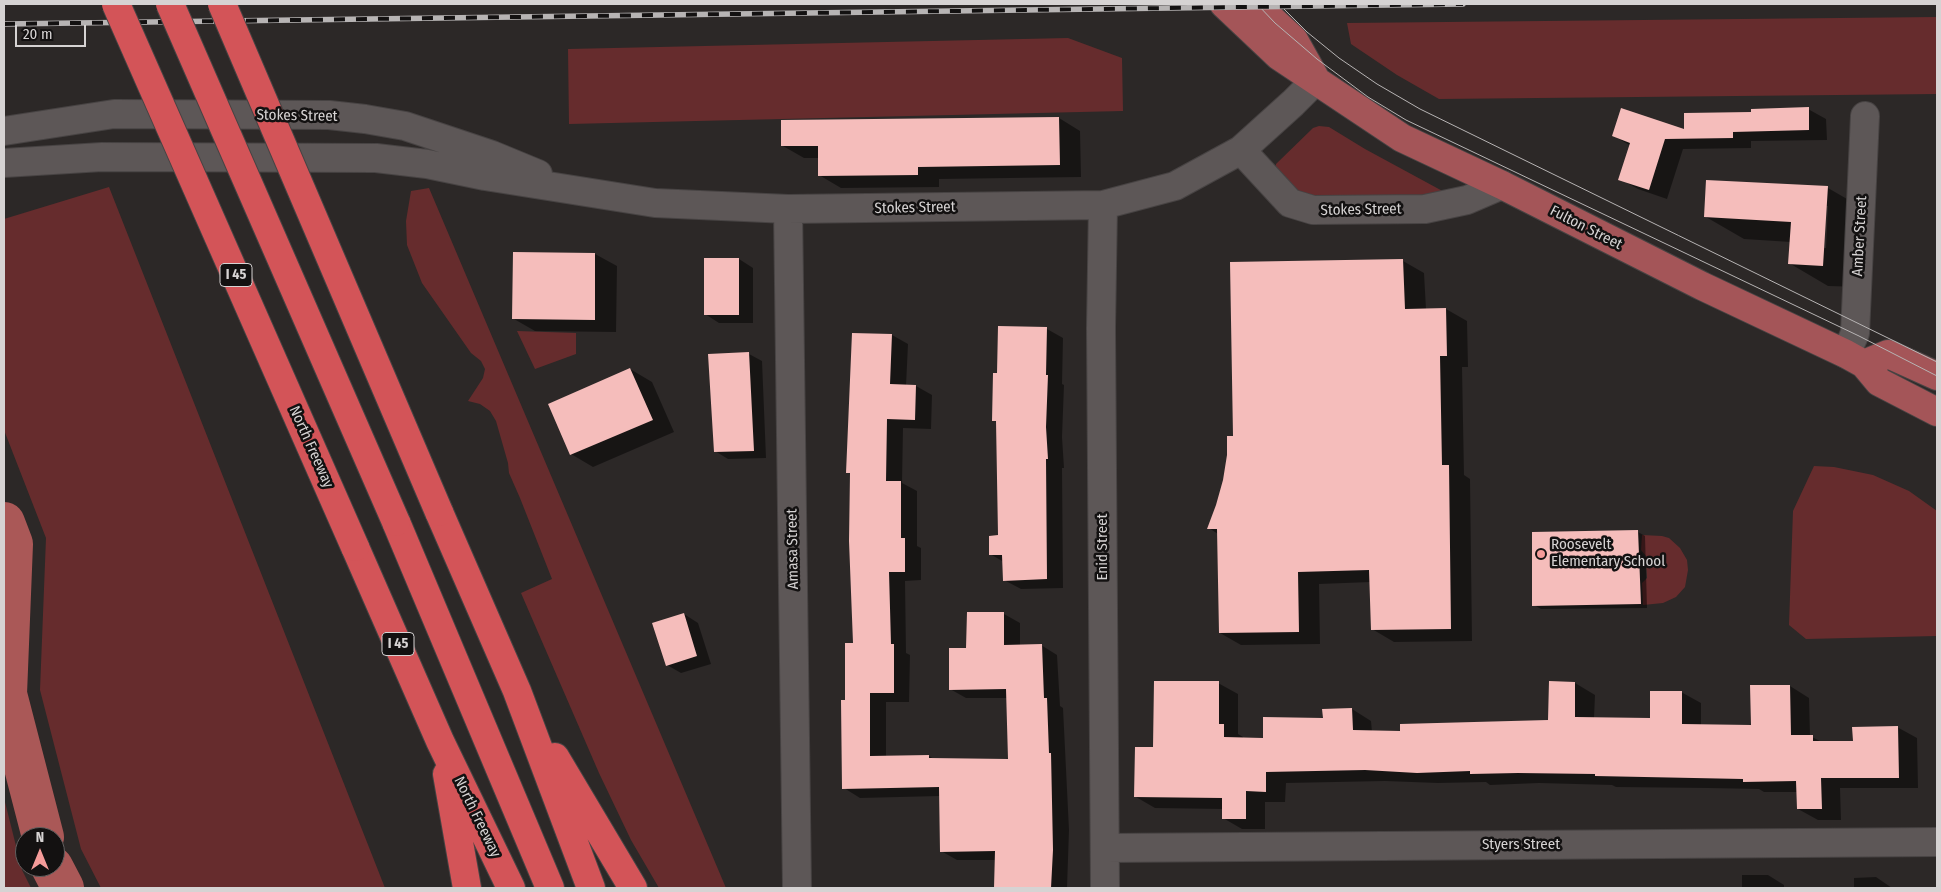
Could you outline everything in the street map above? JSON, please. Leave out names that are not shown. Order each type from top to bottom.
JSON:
[{"type":"highway","name":"North Freeway","points":[[116,4],[440,741],[511,888]]},
{"type":"highway","points":[[170,4],[396,522],[550,888]]},
{"type":"highway","points":[[222,4],[517,691],[591,888]]},
{"type":"highway","points":[[517,691],[632,888]]},
{"type":"highway","points":[[440,741],[467,888]]},
{"type":"main road","name":"Fulton Street","points":[[1224,4],[1279,56],[1402,138],[1502,185],[1702,286],[1855,359],[1879,382],[1937,412]]},
{"type":"main road","name":"Fulton Street","points":[[1254,4],[1294,40],[1316,80]]},
{"type":"main road","points":[[1855,359],[1888,354],[1937,376]]},
{"type":"street","name":"Stokes Street","points":[[4,163],[102,157],[376,158],[427,164],[485,176],[654,204],[788,209],[1103,205],[1175,186],[1241,150],[1316,80]]},
{"type":"street","name":"Stokes Street","points":[[4,131],[114,114],[329,115],[405,126],[492,155],[578,190]]},
{"type":"street","name":"Amber Street","points":[[1855,359],[1865,116]]},
{"type":"street","name":"Stokes Street","points":[[1241,150],[1290,203],[1314,210],[1425,209],[1467,200],[1502,185]]},
{"type":"street","name":"Enid Street","points":[[1103,205],[1105,888]]},
{"type":"street","name":"Amasa Street","points":[[788,209],[797,888]]},
{"type":"street","name":"Styers Street","points":[[1105,848],[1937,842]]},
{"type":"shaded area","points":[[1937,17],[1937,94],[1439,99],[1397,75],[1351,44],[1347,23]]},
{"type":"shaded area","points":[[1068,38],[1122,58],[1123,111],[569,124],[568,49]]},
{"type":"shaded area","points":[[1319,126],[1329,127],[1365,149],[1448,194],[1425,198],[1313,198],[1286,186],[1276,169],[1276,164],[1313,128]]},
{"type":"shaded area","points":[[109,187],[385,888],[101,888],[81,849],[40,690],[46,538],[4,430],[4,219]]},
{"type":"shaded area","points":[[429,188],[726,888],[659,888],[631,840],[599,773],[521,593],[552,579],[509,473],[496,421],[490,411],[480,404],[468,401],[483,378],[485,369],[481,361],[471,353],[422,283],[407,245],[406,221],[411,191]]},
{"type":"shaded area","points":[[517,331],[576,333],[576,354],[535,369]]},
{"type":"shaded area","points":[[1814,466],[1834,467],[1873,475],[1909,491],[1937,511],[1937,636],[1806,639],[1789,625],[1793,511]]},
{"type":"shaded area","points":[[1642,535],[1669,538],[1680,548],[1687,560],[1688,570],[1685,587],[1676,597],[1663,603],[1643,605],[1642,583],[1647,578],[1646,556],[1641,550]]},
{"type":"shaded area","points":[[4,798],[15,842],[15,877],[26,877],[31,888],[4,888]]},
{"type":"building","points":[[1809,107],[1809,130],[1733,132],[1733,138],[1665,139],[1649,190],[1618,180],[1630,143],[1612,136],[1621,108],[1684,129],[1684,113],[1751,112],[1751,109]]},
{"type":"building","points":[[1059,117],[1060,165],[918,167],[918,175],[818,176],[818,146],[781,146],[781,120]]},
{"type":"building","points":[[1706,180],[1828,186],[1823,266],[1788,264],[1791,222],[1704,217]]},
{"type":"building","points":[[513,252],[595,253],[595,320],[512,319]]},
{"type":"building","points":[[704,258],[739,258],[739,315],[704,315]]},
{"type":"building","points":[[1403,259],[1405,309],[1446,308],[1447,356],[1440,356],[1442,465],[1449,465],[1451,629],[1371,630],[1369,570],[1298,572],[1299,632],[1219,633],[1217,529],[1207,529],[1223,480],[1227,455],[1227,436],[1233,436],[1230,262]]},
{"type":"building","points":[[998,326],[1047,327],[1047,579],[1003,581],[1002,555],[989,555],[989,536],[998,535],[996,421],[992,421],[993,373],[997,373]]},
{"type":"building","points":[[852,333],[892,334],[890,384],[916,385],[915,420],[887,419],[886,481],[901,481],[901,538],[905,538],[905,572],[889,572],[891,644],[894,644],[894,693],[870,693],[870,756],[929,755],[929,758],[1008,759],[1006,689],[949,690],[949,648],[966,648],[967,612],[1004,612],[1004,645],[1042,644],[1044,698],[1047,698],[1049,753],[1051,753],[1053,850],[1051,888],[994,888],[995,851],[940,852],[939,787],[842,789],[841,700],[845,700],[845,643],[853,643],[849,541],[850,473],[846,473]]},
{"type":"building","points":[[749,352],[754,451],[714,452],[708,354]]},
{"type":"building","points":[[630,368],[653,420],[570,455],[548,404]]},
{"type":"building","points":[[1638,530],[1641,604],[1532,606],[1532,532]]},
{"type":"building","points":[[684,613],[697,656],[666,666],[652,623]]},
{"type":"building","points":[[1154,681],[1219,681],[1219,724],[1224,724],[1224,737],[1263,738],[1263,717],[1323,718],[1322,709],[1352,708],[1353,730],[1400,731],[1400,724],[1548,720],[1549,681],[1575,682],[1575,717],[1650,718],[1650,691],[1682,691],[1682,724],[1751,725],[1750,685],[1790,685],[1791,735],[1813,735],[1813,741],[1853,741],[1852,727],[1898,726],[1899,778],[1821,778],[1822,809],[1797,809],[1796,781],[1743,782],[1743,779],[1595,776],[1595,774],[1470,774],[1470,771],[1417,773],[1365,770],[1266,772],[1266,792],[1246,791],[1246,819],[1222,819],[1222,798],[1134,797],[1135,747],[1153,747]]},
{"type":"waterway","points":[[4,523],[12,544],[6,694],[40,827]]},
{"type":"waterway","points":[[57,877],[63,888]]},
{"type":"tram line","points":[[1257,4],[1275,23],[1317,59],[1368,97],[1406,120],[1859,336],[1937,376]]},
{"type":"tram line","points":[[1279,4],[1307,32],[1339,58],[1377,84],[1420,109],[1937,362]]},
{"type":"railway","points":[[4,24],[1463,4]]},
{"type":"place","name":"Roosevelt Elementary School","points":[[1541,554]]}]
